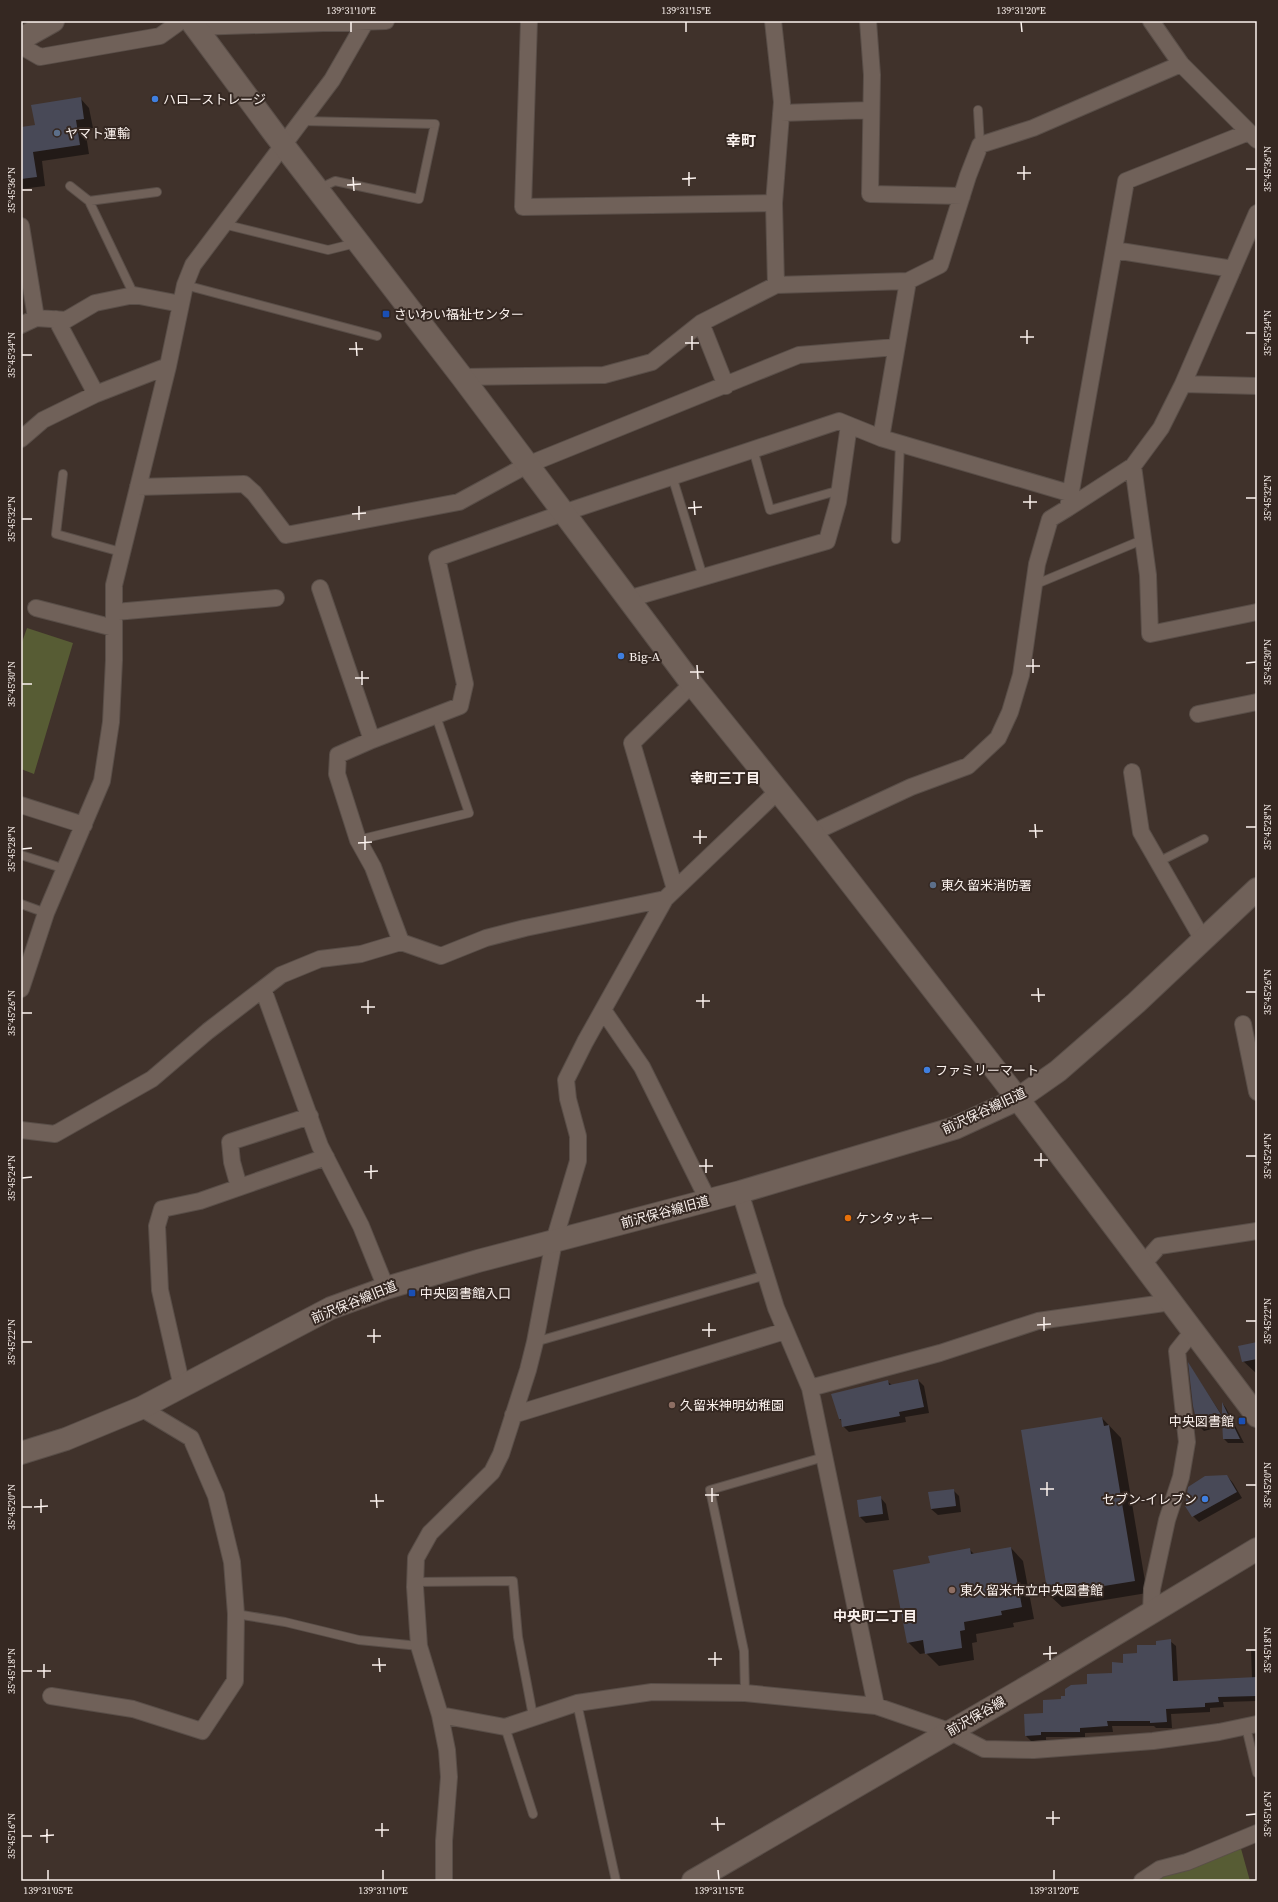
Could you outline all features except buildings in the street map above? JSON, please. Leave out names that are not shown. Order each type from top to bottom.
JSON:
[{"type":"street","points":[[21,39],[52,21]]},
{"type":"street","points":[[21,46],[40,57],[160,36],[189,23],[386,21]]},
{"type":"street","points":[[529,21],[523,207],[774,202]]},
{"type":"street","points":[[773,21],[782,102],[774,202],[776,285]]},
{"type":"street","points":[[868,21],[872,75],[870,194],[962,196]]},
{"type":"street","points":[[1069,501],[1126,181],[1253,136],[1181,64],[1151,21]]},
{"type":"street","points":[[21,989],[46,913],[102,781],[110,729],[115,612],[114,585],[168,366],[186,285],[193,265],[332,80],[365,22]]},
{"type":"street","points":[[189,23],[357,243],[462,377],[692,684],[812,834],[1018,1099],[1257,1416]]},
{"type":"street","points":[[462,377],[604,375],[652,362],[701,324],[776,285],[908,281],[940,265],[980,145],[1033,128],[1181,64]]},
{"type":"street","points":[[781,113],[871,110]]},
{"type":"street","points":[[812,834],[911,787],[968,766],[998,738],[1010,712],[1021,675],[1037,564],[1050,519],[1069,501],[1132,466],[1161,428],[1184,384],[1257,213]]},
{"type":"street","points":[[21,226],[36,318]]},
{"type":"street","points":[[1114,250],[1233,270]]},
{"type":"street","points":[[881,438],[908,281]]},
{"type":"street","points":[[21,325],[36,318],[66,320],[95,303],[134,295],[182,304]]},
{"type":"street","points":[[56,319],[96,394]]},
{"type":"street","points":[[701,324],[726,386]]},
{"type":"street","points":[[138,487],[244,484],[254,493],[286,535],[459,502],[527,465],[726,386],[799,355],[896,347]]},
{"type":"street","points":[[21,439],[43,420],[96,394],[168,366]]},
{"type":"street","points":[[1184,384],[1257,386]]},
{"type":"street","points":[[401,942],[373,867],[358,840],[337,774],[338,755],[372,740],[460,706],[465,684],[437,558],[563,513],[839,421],[881,438],[1069,501]]},
{"type":"street","points":[[628,598],[827,540],[840,490],[849,425]]},
{"type":"street","points":[[1132,466],[1148,575],[1150,634],[1257,612]]},
{"type":"street","points":[[320,588],[372,740]]},
{"type":"street","points":[[115,612],[276,598]]},
{"type":"street","points":[[36,608],[114,628]]},
{"type":"street","points":[[670,894],[632,743],[692,684]]},
{"type":"street","points":[[1198,714],[1257,702]]},
{"type":"street","points":[[1132,772],[1141,832],[1203,940]]},
{"type":"street","points":[[444,1881],[444,1842],[449,1777],[447,1750],[440,1715],[419,1646],[415,1582],[416,1558],[430,1533],[492,1472],[501,1454],[535,1342],[554,1241],[578,1161],[578,1136],[568,1099],[566,1080],[603,1010],[670,894],[778,791]]},
{"type":"street","points":[[21,806],[84,825]]},
{"type":"street","name":"前沢保谷線旧道","points":[[21,1453],[66,1439],[141,1408],[331,1308],[386,1288],[478,1260],[740,1192],[954,1128],[1018,1099],[1058,1071],[1136,1004],[1257,889]]},
{"type":"street","points":[[21,1130],[55,1134],[97,1111],[152,1079],[208,1031],[281,975],[320,959],[361,954],[401,942],[441,956],[486,938],[670,894]]},
{"type":"street","points":[[263,989],[326,1157],[361,1226],[386,1288]]},
{"type":"street","points":[[603,1010],[642,1068],[708,1200]]},
{"type":"street","points":[[1243,1024],[1257,1092]]},
{"type":"street","points":[[239,1187],[232,1162],[230,1142],[310,1116]]},
{"type":"street","points":[[182,1387],[160,1290],[157,1226],[162,1210],[200,1201],[326,1157]]},
{"type":"street","points":[[740,1192],[776,1308],[810,1388],[876,1706]]},
{"type":"street","points":[[1143,1264],[1159,1246],[1257,1231]]},
{"type":"street","points":[[810,1388],[940,1353],[1038,1321],[1171,1302]]},
{"type":"street","points":[[513,1415],[785,1331]]},
{"type":"street","points":[[1151,1613],[1152,1590],[1167,1520],[1181,1477],[1187,1442],[1177,1351],[1192,1331]]},
{"type":"street","points":[[51,1696],[133,1709],[202,1731],[235,1681],[236,1614],[232,1562],[216,1496],[191,1438],[141,1408]]},
{"type":"street","name":"前沢保谷線","points":[[693,1881],[1151,1613],[1257,1549]]},
{"type":"street","points":[[440,1715],[506,1727],[533,1716],[577,1703],[652,1692],[745,1692],[876,1706],[949,1731],[984,1749],[1034,1750],[1153,1740],[1219,1732],[1254,1724]]},
{"type":"street","points":[[1142,1881],[1160,1869],[1187,1862],[1256,1836]]},
{"type":"lane","points":[[978,110],[980,145]]},
{"type":"lane","points":[[302,121],[435,124],[419,199],[335,181],[317,190]]},
{"type":"lane","points":[[70,186],[89,201],[134,295]]},
{"type":"lane","points":[[89,201],[157,192]]},
{"type":"lane","points":[[223,224],[328,250],[357,243]]},
{"type":"lane","points":[[186,285],[377,336]]},
{"type":"lane","points":[[896,539],[900,444]]},
{"type":"lane","points":[[753,449],[770,510],[840,490]]},
{"type":"lane","points":[[63,474],[56,534],[121,552]]},
{"type":"lane","points":[[672,476],[703,577]]},
{"type":"lane","points":[[1034,585],[1142,540]]},
{"type":"lane","points":[[358,840],[469,813],[436,716]]},
{"type":"lane","points":[[1158,862],[1204,839]]},
{"type":"lane","points":[[21,855],[65,869]]},
{"type":"lane","points":[[21,904],[46,913]]},
{"type":"lane","points":[[535,1342],[766,1275]]},
{"type":"lane","points":[[745,1692],[744,1651],[710,1490],[824,1456]]},
{"type":"lane","points":[[415,1582],[513,1581],[518,1637],[533,1716]]},
{"type":"lane","points":[[236,1614],[285,1622],[359,1640],[419,1646]]},
{"type":"lane","points":[[577,1703],[616,1881]]},
{"type":"lane","points":[[1254,1724],[1257,1773]]},
{"type":"lane","points":[[506,1727],[533,1814]]},
{"type":"green space","points":[[27,628],[73,643],[34,774],[21,769],[21,645]]},
{"type":"green space","points":[[1240,1845],[1250,1881],[1156,1881],[1163,1876]]},
{"type":"place","name":"ハローストレージ","points":[[155,99]]},
{"type":"place","name":"ヤマト運輸","points":[[57,133]]},
{"type":"place","name":"さいわい福祉センター","points":[[386,314]]},
{"type":"place","name":"Big-A","points":[[621,656]]},
{"type":"place","name":"東久留米消防署","points":[[933,885]]},
{"type":"place","name":"ファミリーマート","points":[[927,1070]]},
{"type":"place","name":"ケンタッキー","points":[[848,1218]]},
{"type":"place","name":"中央図書館入口","points":[[412,1293]]},
{"type":"place","name":"久留米神明幼稚園","points":[[672,1405]]},
{"type":"place","name":"中央図書館","points":[[1242,1421]]},
{"type":"place","name":"セブン-イレブン","points":[[1205,1499]]},
{"type":"place","name":"東久留米市立中央図書館","points":[[952,1590]]},
{"type":"district","name":"幸町","points":[[741,140]]},
{"type":"district","name":"幸町三丁目","points":[[725,778]]},
{"type":"district","name":"中央町二丁目","points":[[875,1616]]}]
